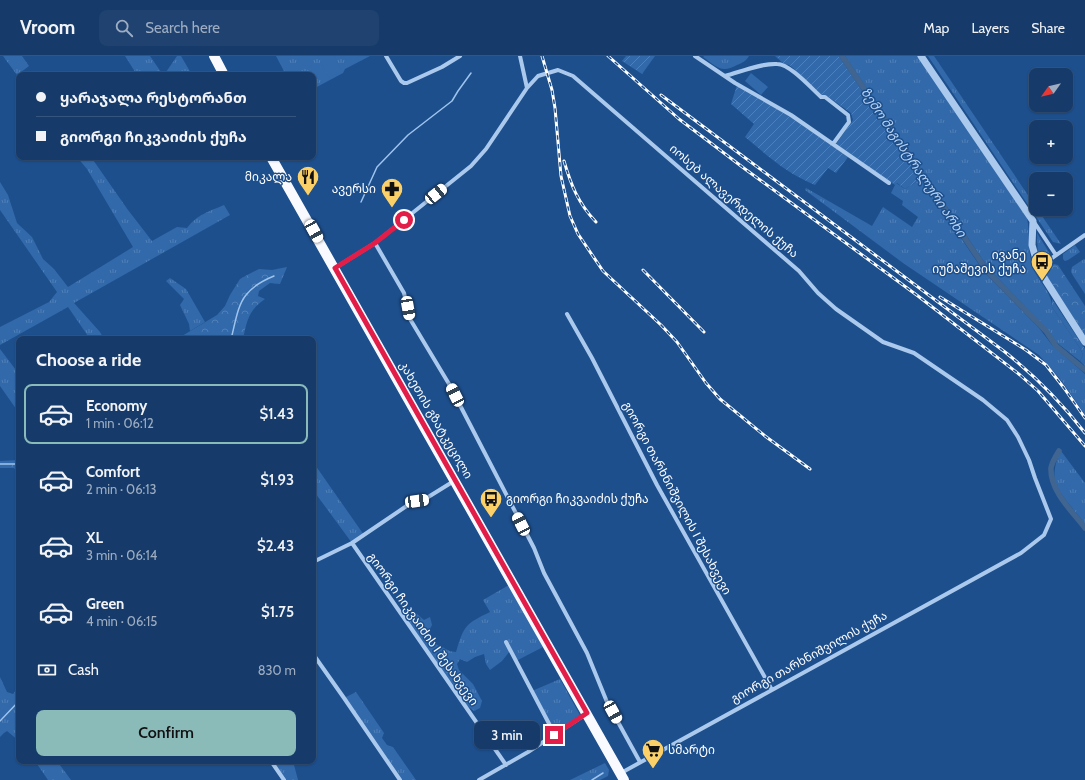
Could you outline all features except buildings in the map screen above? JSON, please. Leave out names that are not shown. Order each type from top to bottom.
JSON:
[{"type":"highway","points":[[214,56],[222,72]]},
{"type":"highway","name":"კახეთის გზატკეცილი","points":[[273,160],[622,776]]},
{"type":"street","points":[[386,56],[401,81],[404,83],[442,67],[460,56]]},
{"type":"street","points":[[520,56],[527,88]]},
{"type":"street","points":[[695,56],[725,76],[791,115],[889,183]]},
{"type":"street","points":[[921,56],[1056,255]]},
{"type":"street","points":[[725,76],[777,63],[788,68],[821,97],[825,97],[848,115],[849,122],[833,144]]},
{"type":"street","name":"იოსებ ალავერდელის ქუჩა","points":[[335,268],[375,243],[471,166],[493,139],[527,88],[538,76],[558,70],[573,76],[799,270],[818,293],[836,308],[883,342],[914,353],[983,400],[1007,420],[1018,437],[1029,460],[1051,519],[1044,536],[1021,553],[1008,560]]},
{"type":"street","points":[[1033,221],[1032,245],[1038,270],[1085,342]]},
{"type":"street","points":[[1038,270],[1042,265],[1085,235]]},
{"type":"street","points":[[375,243],[404,293],[410,319],[449,384],[534,548],[544,573],[587,654],[607,702],[640,762]]},
{"type":"street","name":"გიორგი თარხნიშვილის I შესახვევი","points":[[567,314],[592,358],[657,485],[772,690]]},
{"type":"street","points":[[316,561],[352,543],[411,503],[425,499],[455,480]]},
{"type":"street","name":"გიორგი ჩიკვაიძის I შესახვევი","points":[[352,543],[506,765]]},
{"type":"street","name":"გიორგი თარხნიშვილის ქუჩა","points":[[622,776],[640,762],[1008,560]]},
{"type":"street","points":[[506,642],[554,735]]},
{"type":"street","points":[[316,658],[400,780]]},
{"type":"street","points":[[479,780],[506,765],[587,713]]},
{"type":"street","points":[[273,764],[284,780]]},
{"type":"green space","points":[[3,56],[22,56],[29,66],[21,72],[16,72],[16,74]]},
{"type":"green space","points":[[125,56],[150,56],[161,72],[135,72]]},
{"type":"green space","points":[[177,56],[181,56],[190,72],[166,72]]},
{"type":"green space","points":[[276,56],[370,56],[345,69],[343,73],[316,87],[316,72],[284,72]]},
{"type":"green space","points":[[318,56],[334,56],[342,71],[329,78]]},
{"type":"green space","points":[[626,56],[655,56],[642,74],[622,61]]},
{"type":"green space","points":[[749,56],[742,63],[731,68],[723,69],[715,66],[703,57]]},
{"type":"green space","points":[[775,56],[839,56],[921,179],[905,189],[897,183],[895,185],[836,144],[853,120],[851,113],[827,96],[820,95],[793,68],[784,64]]},
{"type":"green space","points":[[845,56],[918,56],[1027,218],[1030,253],[1033,267],[1049,294],[1052,307],[1080,348],[1083,355],[1080,361],[1056,342],[1041,323],[989,269]]},
{"type":"green space","points":[[928,56],[934,56],[1029,197],[1029,206]]},
{"type":"green space","points":[[751,73],[768,87],[761,95],[745,81]]},
{"type":"green space","points":[[737,85],[784,112],[848,157],[836,173],[828,168],[815,185],[786,170],[745,137],[754,124],[731,104]]},
{"type":"green space","points":[[80,160],[93,160],[152,241],[177,227],[187,228],[199,216],[224,205],[230,215],[74,303],[102,336],[88,336],[68,307],[0,345],[0,327],[49,302],[57,292],[0,210],[0,182],[8,195],[17,223],[32,237],[43,259],[54,269],[68,287],[133,247],[87,169]]},
{"type":"green space","points":[[921,179],[984,272],[1039,328],[1052,345],[1085,374],[1085,415],[1061,380],[1039,355],[903,263],[805,190],[806,188],[872,226],[883,207],[912,227],[918,217],[902,205],[903,201],[891,193],[896,183],[905,189]]},
{"type":"green space","points":[[1036,216],[1042,216],[1061,244],[1053,242]]},
{"type":"green space","points":[[1037,233],[1050,254],[1038,262]]},
{"type":"green space","points":[[1075,245],[1080,252],[1065,261],[1063,259],[1063,254]]},
{"type":"green space","points":[[1084,259],[1085,294],[1071,271],[1072,267]]},
{"type":"green space","points":[[1054,264],[1058,265],[1085,306],[1085,336],[1046,275],[1047,268]]},
{"type":"green space","points":[[287,267],[280,284],[270,283],[259,291],[258,296],[265,299],[252,311],[244,336],[182,336],[217,315],[225,306],[240,279],[259,269],[272,270]]},
{"type":"green space","points":[[170,278],[186,289],[205,322],[190,331],[189,324],[180,305],[184,299],[166,281]]},
{"type":"green space","points":[[1052,299],[1085,349],[1085,366],[1080,361],[1083,355],[1080,348],[1052,307]]},
{"type":"green space","points":[[0,349],[16,370],[16,409],[0,386]]},
{"type":"green space","points":[[1061,451],[1085,483],[1085,524],[1064,498],[1055,482],[1055,466]]},
{"type":"green space","points":[[16,460],[16,471],[14,468],[0,468],[0,461]]},
{"type":"green space","points":[[316,466],[364,535],[352,543],[316,494]]},
{"type":"green space","points":[[509,585],[543,647],[516,661],[510,651],[502,661],[490,670],[486,664],[484,654],[467,662],[460,659],[457,664],[459,670],[473,684],[482,701],[480,708],[474,711],[462,702],[400,613],[409,607],[424,620],[430,617],[432,625],[429,633],[430,639],[450,651],[456,652],[461,636],[470,623],[490,612],[483,600]]},
{"type":"green space","points":[[0,677],[7,692],[13,694],[16,690],[16,738],[7,731],[0,737]]},
{"type":"green space","points":[[560,679],[581,717],[555,735],[532,691]]},
{"type":"green space","points":[[356,692],[384,733],[382,738],[387,745],[393,747],[416,780],[400,780],[344,698]]},
{"type":"green space","points":[[605,763],[609,770],[608,776],[600,780],[570,780]]},
{"type":"green space","points":[[37,764],[59,764],[71,780],[48,780]]},
{"type":"green space","points":[[273,764],[294,764],[298,780],[284,780]]},
{"type":"waterway","name":"ზემო მაგისტრალური არხი","points":[[842,56],[987,271],[1046,331],[1056,346],[1085,370]]},
{"type":"waterway","points":[[361,202],[377,167],[408,135],[452,101],[471,73]]},
{"type":"waterway","points":[[232,336],[238,310],[243,299],[255,286],[274,276]]},
{"type":"waterway","name":"ზემო მაგისტრალური არხი","points":[[1059,451],[1051,468],[1054,485],[1068,508],[1085,528]]},
{"type":"waterway","points":[[0,464],[16,464]]},
{"type":"waterway","points":[[0,721],[16,704]]},
{"type":"waterway","points":[[592,780],[603,773]]},
{"type":"railway","points":[[542,56],[552,90],[555,108],[561,176],[570,216],[578,234],[603,271],[677,342],[706,383],[720,399],[765,436],[810,469]]},
{"type":"railway","points":[[608,56],[679,119],[918,296],[1020,375],[1038,391],[1085,446]]},
{"type":"railway","points":[[661,95],[1005,352],[1027,370],[1047,390],[1085,433]]},
{"type":"railway","points":[[564,161],[569,178],[580,201],[596,222]]},
{"type":"railway","points":[[643,270],[704,332]]},
{"type":"railway","points":[[940,297],[1026,350],[1046,365],[1085,418]]},
{"type":"place","name":"მიკალა","points":[[308,196]]},
{"type":"place","name":"ავერსი","points":[[392,208]]},
{"type":"place","name":"ივანე იუმაშევის ქუჩა","points":[[1042,282]]},
{"type":"place","name":"გიორგი ჩიკვაიძის ქუჩა","points":[[491,518]]},
{"type":"place","name":"სმარტი","points":[[653,770]]},
{"type":"route","points":[[404,220],[375,243],[335,268],[587,713],[554,735]]}]
